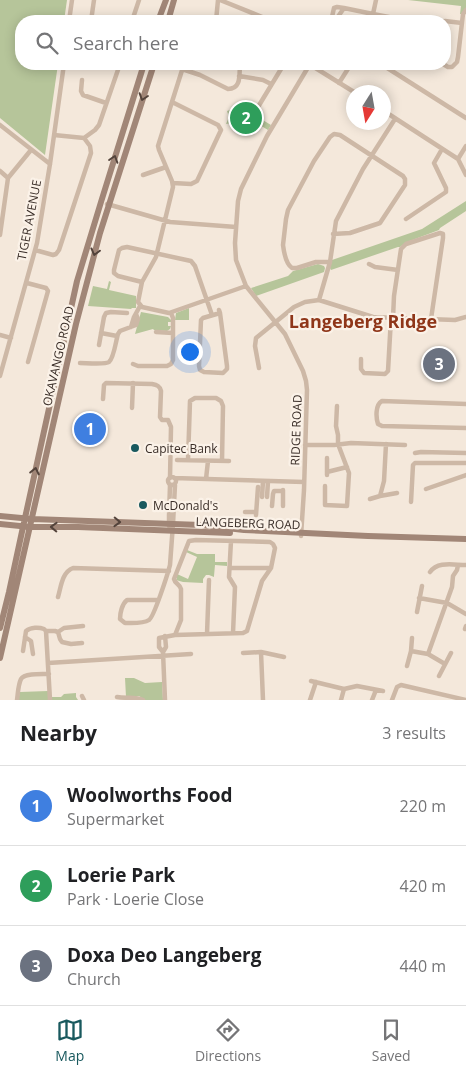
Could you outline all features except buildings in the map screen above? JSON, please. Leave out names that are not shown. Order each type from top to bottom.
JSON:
[{"type":"main road","points":[[160,15],[166,0]]},
{"type":"main road","points":[[170,15],[174,0]]},
{"type":"main road","name":"OKAVANGO ROAD","points":[[28,519],[77,281],[142,70]]},
{"type":"main road","name":"OKAVANGO ROAD","points":[[0,628],[100,233],[152,70]]},
{"type":"main road","name":"LANGEBERG ROAD","points":[[0,516],[301,535],[466,540]]},
{"type":"main road","name":"LANGEBERG ROAD","points":[[0,524],[26,527],[171,528]]},
{"type":"main road","name":"OKAVANGO ROAD","points":[[0,658],[26,527]]},
{"type":"street","points":[[71,15],[72,0]]},
{"type":"street","points":[[92,15],[94,0]]},
{"type":"street","points":[[134,15],[139,0]]},
{"type":"street","points":[[217,15],[219,0],[257,15]]},
{"type":"street","points":[[373,14],[376,0]]},
{"type":"street","points":[[332,15],[334,8],[337,7],[378,15]]},
{"type":"street","points":[[339,15],[344,8]]},
{"type":"street","points":[[451,67],[457,60],[463,13],[466,10]]},
{"type":"street","points":[[451,22],[462,23]]},
{"type":"street","name":"TIGER AVENUE","points":[[0,376],[35,250],[50,164],[63,70]]},
{"type":"street","points":[[54,135],[84,138],[98,128],[118,70]]},
{"type":"street","points":[[80,362],[104,363],[109,362],[112,358],[120,331],[131,327],[139,305],[138,301],[142,282],[156,257],[173,183],[158,146],[182,70]]},
{"type":"street","points":[[191,70],[230,89],[237,85],[240,70]]},
{"type":"street","points":[[258,107],[279,70]]},
{"type":"street","name":"RIDGE ROAD","points":[[301,535],[306,380],[285,334],[246,286],[236,257],[235,243],[238,202],[243,185],[267,136],[306,70]]},
{"type":"street","points":[[319,70],[346,87]]},
{"type":"street","points":[[339,83],[347,70]]},
{"type":"street","points":[[390,70],[466,118]]},
{"type":"street","points":[[239,76],[263,80],[271,84]]},
{"type":"street","points":[[82,80],[82,94],[106,103]]},
{"type":"street","points":[[172,102],[218,125],[221,130],[197,181],[191,184],[173,183]]},
{"type":"street","points":[[391,116],[458,159],[466,175]]},
{"type":"street","points":[[319,300],[330,262],[336,221],[363,169],[395,119]]},
{"type":"street","points":[[0,124],[50,164]]},
{"type":"street","points":[[330,262],[316,262],[296,268],[290,266],[284,248],[287,212],[314,161],[331,136],[336,134],[405,179],[404,185],[380,223],[350,233],[333,234]]},
{"type":"street","points":[[35,250],[56,254],[59,250],[91,153],[90,146],[84,138]]},
{"type":"street","points":[[458,159],[466,146]]},
{"type":"street","points":[[406,219],[446,192],[446,188],[434,163],[442,149]]},
{"type":"street","points":[[0,235],[2,205],[8,178],[31,150]]},
{"type":"street","points":[[143,175],[166,167]]},
{"type":"street","points":[[0,171],[8,178]]},
{"type":"street","points":[[101,202],[165,222],[236,227]]},
{"type":"street","points":[[361,359],[363,373],[386,374],[388,371],[394,296],[401,251],[404,246],[438,233],[443,234],[444,238],[431,319]]},
{"type":"street","points":[[142,282],[115,274],[114,270],[122,248],[127,247],[192,262],[212,315]]},
{"type":"street","points":[[369,264],[375,267],[398,270]]},
{"type":"street","points":[[27,283],[46,288],[48,291],[28,362]]},
{"type":"street","points":[[139,305],[165,313],[171,312],[246,286]]},
{"type":"street","points":[[259,368],[255,340],[298,305],[309,300],[319,300],[369,316],[455,320],[466,317]]},
{"type":"street","points":[[133,364],[138,366],[170,365],[173,360],[173,318],[171,312]]},
{"type":"street","points":[[219,312],[228,367],[223,373],[204,372],[199,368],[200,322],[202,319],[212,315],[219,312]]},
{"type":"street","points":[[98,345],[106,313],[127,313]]},
{"type":"street","points":[[156,332],[173,333]]},
{"type":"street","points":[[101,333],[117,336]]},
{"type":"street","points":[[0,335],[11,338]]},
{"type":"street","points":[[132,408],[133,383]]},
{"type":"street","points":[[103,399],[105,384],[156,384],[161,388],[160,417],[162,420],[168,420],[171,427],[172,480],[168,516],[172,545],[169,571],[158,600],[151,617],[148,621],[126,623],[120,619],[123,603],[127,600],[158,600]]},
{"type":"street","points":[[188,460],[191,400],[196,398],[216,398],[222,401],[223,406],[222,461]]},
{"type":"street","points":[[466,404],[382,401],[378,406],[377,422],[382,426],[466,428]]},
{"type":"street","points":[[325,486],[325,505],[348,506],[349,473],[338,444],[336,426],[337,406]]},
{"type":"street","points":[[305,445],[327,446],[351,443],[405,445]]},
{"type":"street","points":[[380,496],[384,481],[386,444]]},
{"type":"street","points":[[415,453],[466,453]]},
{"type":"street","points":[[327,458],[327,473],[347,467]]},
{"type":"street","points":[[176,460],[229,461]]},
{"type":"street","points":[[206,479],[208,460]]},
{"type":"street","points":[[411,502],[413,465],[415,463],[466,463]]},
{"type":"street","points":[[426,489],[466,475]]},
{"type":"street","points":[[172,480],[183,478],[304,482]]},
{"type":"street","points":[[245,512],[256,514],[266,481]]},
{"type":"street","points":[[262,497],[263,488]]},
{"type":"street","points":[[272,506],[274,491],[283,490],[283,506]]},
{"type":"street","points":[[370,499],[397,493]]},
{"type":"street","points":[[262,497],[273,497]]},
{"type":"street","points":[[164,700],[163,654],[166,647],[165,636],[245,632],[248,629],[262,581],[271,568],[275,548],[272,542],[191,540],[188,542],[174,578],[181,589],[180,620],[175,635]]},
{"type":"street","points":[[231,541],[230,577],[235,587],[233,633]]},
{"type":"street","points":[[430,572],[439,565],[466,565]]},
{"type":"street","points":[[428,654],[447,604],[453,585],[453,577],[458,570],[458,565]]},
{"type":"street","points":[[58,596],[65,573],[73,568],[169,571]]},
{"type":"street","points":[[230,568],[271,568]]},
{"type":"street","points":[[207,634],[209,580]]},
{"type":"street","points":[[417,612],[422,586]]},
{"type":"street","points":[[419,598],[447,604],[466,614]]},
{"type":"street","points":[[23,651],[26,631],[30,628],[38,627],[46,631],[58,632],[64,628],[83,626]]},
{"type":"street","points":[[46,631],[50,700]]},
{"type":"street","points":[[58,632],[62,642],[71,644],[82,642]]},
{"type":"street","points":[[25,638],[31,641],[33,654]]},
{"type":"street","points":[[407,666],[412,638]]},
{"type":"street","points":[[411,651],[428,654],[445,664]]},
{"type":"street","points":[[261,652],[264,700]]},
{"type":"street","points":[[242,653],[261,652],[284,657]]},
{"type":"street","points":[[439,676],[451,653]]},
{"type":"street","points":[[48,663],[163,654],[191,654]]},
{"type":"street","points":[[17,700],[23,677],[27,675],[49,674]]},
{"type":"street","points":[[311,681],[344,688],[356,686],[384,692]]},
{"type":"street","points":[[310,700],[316,682]]},
{"type":"street","points":[[392,700],[397,686],[401,685],[466,700]]},
{"type":"street","points":[[341,700],[344,688]]},
{"type":"street","points":[[372,700],[376,690]]},
{"type":"street","points":[[117,697],[143,700]]},
{"type":"green space","points":[[0,0],[67,0],[65,15],[15,15],[15,70],[57,70],[45,155],[0,118]]},
{"type":"green space","points":[[408,0],[466,0],[466,9],[460,14],[461,6]]},
{"type":"green space","points":[[241,106],[254,114],[257,109],[259,110],[256,116],[271,125],[268,130],[250,119],[248,122],[232,118],[231,123],[226,124],[229,117],[227,111]]},
{"type":"green space","points":[[466,201],[466,211],[439,230],[407,242],[400,247],[331,270],[332,260],[422,229]]},
{"type":"green space","name":"Langeberg Ridge","points":[[318,264],[324,266],[324,272],[256,296],[251,288],[288,276],[293,271]]},
{"type":"green space","points":[[109,281],[111,282],[109,290],[136,296],[136,308],[88,306],[93,286],[107,289]]},
{"type":"green space","points":[[189,308],[189,320],[175,320],[176,313]]},
{"type":"green space","points":[[141,312],[168,317],[171,320],[171,322],[168,322],[168,326],[171,326],[170,329],[167,331],[153,329],[135,334]]},
{"type":"green space","points":[[187,550],[197,554],[215,554],[215,562],[227,562],[227,566],[215,565],[214,577],[206,575],[203,583],[176,580],[177,574],[188,579],[197,557],[186,552]]},
{"type":"green space","points":[[125,678],[134,678],[145,683],[162,682],[163,700],[145,700],[139,696],[126,697]]},
{"type":"green space","points":[[48,691],[48,700],[18,700],[20,692]]},
{"type":"green space","points":[[76,693],[78,700],[51,700],[51,697],[61,697],[64,694]]},
{"type":"place","name":"Loerie Park","points":[[246,118]]},
{"type":"place","name":"Doxa Deo Langeberg","points":[[439,364]]},
{"type":"place","name":"Woolworths Food","points":[[90,429]]},
{"type":"place","name":"Capitec Bank","points":[[135,448]]},
{"type":"place","name":"McDonald's","points":[[143,505]]},
{"type":"district","name":"Langeberg Ridge","points":[[363,321]]}]
